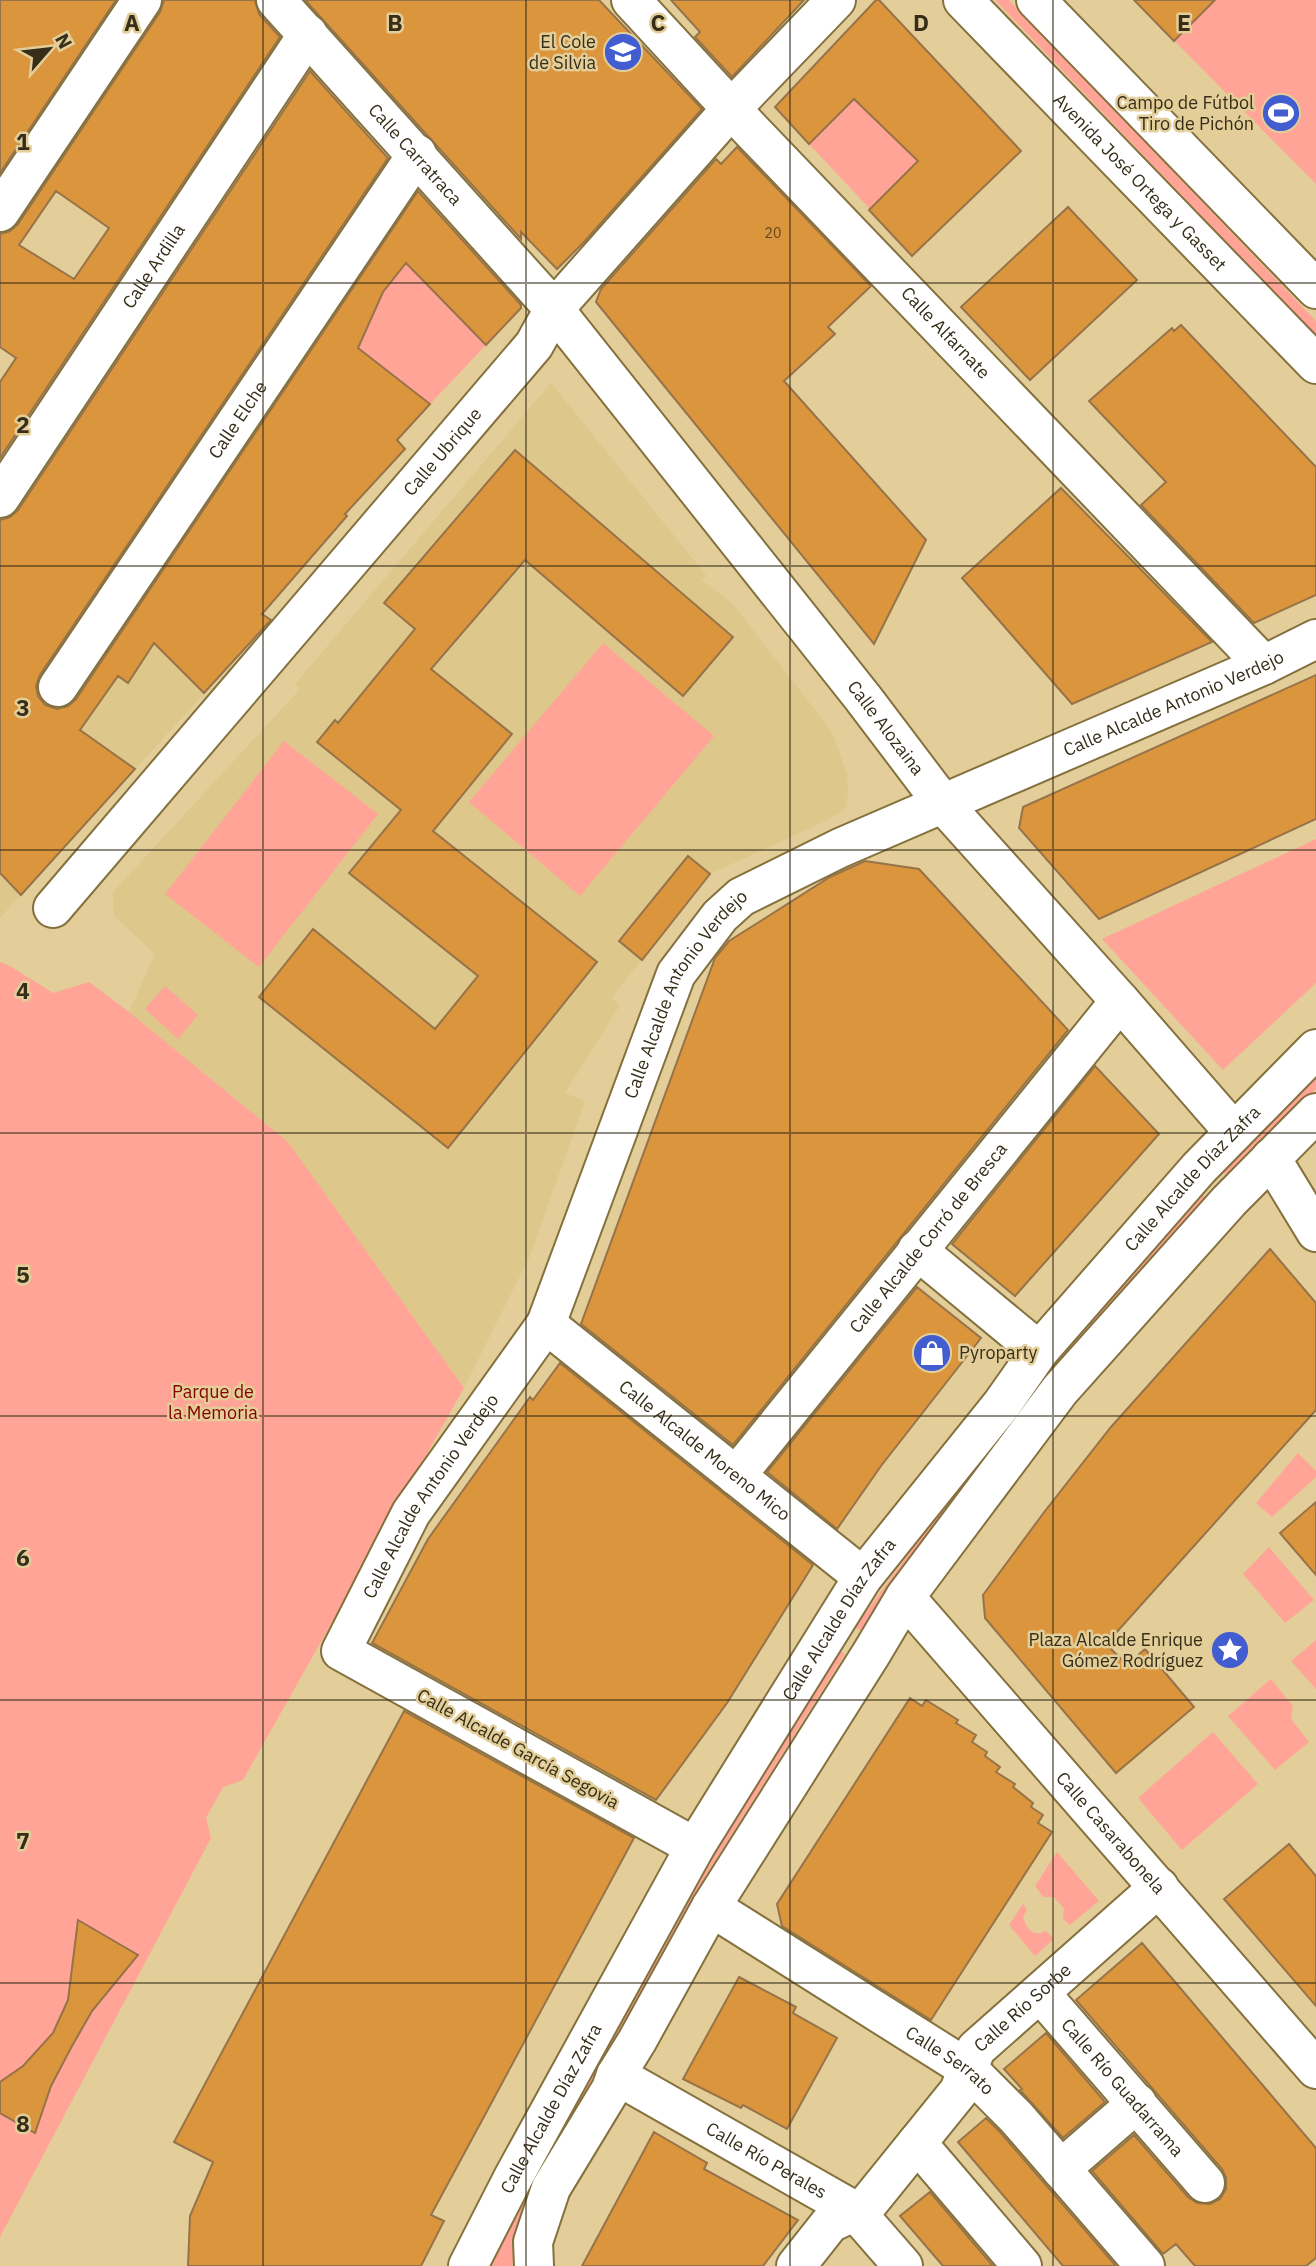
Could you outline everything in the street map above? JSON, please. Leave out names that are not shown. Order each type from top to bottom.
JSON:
[{"type":"street","points":[[0,212],[142,0]]},
{"type":"street","name":"Calle Carratraca","points":[[276,0],[554,309]]},
{"type":"street","name":"Calle Alfarnate","points":[[631,0],[731,109],[1264,665]]},
{"type":"street","name":"Calle Ubrique","points":[[53,908],[534,345],[554,309],[731,109],[835,0]]},
{"type":"street","name":"Avenida José Ortega y Gasset","points":[[963,0],[1316,364]]},
{"type":"street","points":[[1037,0],[1316,289]]},
{"type":"street","name":"Calle Ardilla","points":[[0,498],[308,33]]},
{"type":"street","name":"Calle Elche","points":[[58,687],[417,154]]},
{"type":"street","name":"Calle Alozaina","points":[[554,309],[944,804],[1234,1132]]},
{"type":"street","name":"Calle Alcalde Antonio Verdejo","points":[[341,1651],[411,1513],[546,1324],[676,974],[720,916],[741,897],[840,848],[1264,665],[1316,639]]},
{"type":"street","name":"Calle Alcalde Corró de Bresca","points":[[736,1476],[1120,1000]]},
{"type":"street","name":"Calle Alcalde Díaz Zafra","points":[[468,2266],[695,1847],[863,1577],[1002,1404],[1039,1351],[1199,1168],[1316,1049]]},
{"type":"street","points":[[534,2266],[533,2242],[551,2188],[611,2089],[616,2075],[711,1907],[872,1654],[905,1597],[1060,1390],[1229,1201],[1316,1113]]},
{"type":"street","points":[[1271,1158],[1316,1232]]},
{"type":"street","points":[[917,1250],[1039,1351]]},
{"type":"street","name":"Calle Alcalde Moreno Mico","points":[[546,1324],[863,1577]]},
{"type":"street","name":"Calle Casarabonela","points":[[905,1597],[1316,2069]]},
{"type":"street","name":"Calle Alcalde García Segovia","points":[[341,1651],[695,1847]]},
{"type":"street","name":"Calle Río Sorbe","points":[[796,2266],[831,2223],[866,2206],[959,2091],[976,2049],[1041,1994],[1158,1887]]},
{"type":"street","name":"Calle Serrato","points":[[711,1907],[968,2069],[1016,2117],[1144,2266]]},
{"type":"street","name":"Calle Río Guadarrama","points":[[1041,1994],[1205,2183]]},
{"type":"street","name":"Calle Río Perales","points":[[616,2075],[855,2211],[903,2266]]},
{"type":"street","points":[[1061,2169],[1137,2103]]},
{"type":"street","points":[[917,2143],[1022,2266]]},
{"type":"shaded area","points":[[551,383],[706,575],[702,580],[733,604],[832,732],[847,774],[848,794],[845,809],[828,820],[710,874],[611,998],[620,1005],[565,1093],[585,1101],[530,1256],[464,1388],[288,1142],[129,1012],[155,954],[114,916],[113,892],[300,689],[295,684]]},
{"type":"shaded area","points":[[143,588],[238,656],[0,918],[0,679],[58,715]]},
{"type":"green space","points":[[995,0],[1009,0],[1316,321],[1316,336]]},
{"type":"green space","name":"Campo de Fútbol Tiro de Pichón","points":[[1134,0],[1316,0],[1316,184]]},
{"type":"green space","points":[[857,96],[918,161],[870,209],[809,144]]},
{"type":"green space","points":[[407,262],[486,345],[430,404],[358,348],[383,292]]},
{"type":"green space","points":[[603,643],[714,736],[580,896],[469,802]]},
{"type":"green space","points":[[284,741],[378,814],[259,967],[165,894]]},
{"type":"green space","points":[[1316,839],[1316,983],[1223,1070],[1102,939]]},
{"type":"green space","name":"Parque de la Memoria","points":[[0,962],[53,993],[89,982],[288,1142],[464,1388],[243,1780],[223,1787],[206,1818],[211,1838],[0,2237]]},
{"type":"green space","points":[[165,986],[198,1015],[178,1039],[145,1009]]},
{"type":"green space","points":[[1316,1079],[1316,1089],[1229,1177],[1223,1171]]},
{"type":"green space","points":[[1201,1193],[1207,1199],[1042,1385],[862,1631],[855,1627],[1035,1381]]},
{"type":"green space","points":[[1298,1453],[1316,1471],[1316,1477],[1272,1517],[1256,1503]]},
{"type":"green space","points":[[1269,1547],[1314,1600],[1285,1623],[1243,1574]]},
{"type":"green space","points":[[1316,1640],[1316,1689],[1291,1661]]},
{"type":"green space","points":[[839,1650],[845,1654],[708,1872],[533,2195],[516,2236],[512,2266],[492,2266],[526,2189],[702,1866]]},
{"type":"green space","points":[[1271,1679],[1293,1706],[1291,1719],[1309,1742],[1275,1770],[1228,1716]]},
{"type":"green space","points":[[1213,1732],[1258,1784],[1182,1850],[1138,1798]]},
{"type":"green space","points":[[1057,1852],[1099,1901],[1070,1925],[1063,1919],[1064,1909],[1054,1897],[1043,1897],[1035,1886]]},
{"type":"green space","points":[[1023,1904],[1027,1910],[1023,1916],[1028,1928],[1034,1933],[1046,1931],[1054,1939],[1035,1956],[1009,1925]]},
{"type":"building","points":[[0,0],[116,0],[0,173]]},
{"type":"building","points":[[164,0],[255,0],[259,14],[280,37],[0,458],[0,382],[16,358],[0,347],[0,234],[10,231],[18,224],[160,12]],"holes":[[[56,191],[109,228],[74,279],[19,245]]]},
{"type":"building","points":[[305,0],[599,0],[702,109],[557,269],[521,232],[521,239]]},
{"type":"building","points":[[671,0],[804,0],[732,77],[695,37],[700,32]]},
{"type":"building","points":[[876,0],[879,0],[1021,151],[912,256],[869,210],[918,161],[854,99],[809,144],[775,107]]},
{"type":"building","points":[[1134,0],[1215,0],[1174,41]]},
{"type":"building","points":[[310,71],[388,158],[40,675],[36,686],[38,696],[45,705],[57,709],[68,706],[76,699],[418,191],[521,308],[486,345],[406,263],[383,292],[358,348],[430,404],[397,440],[405,449],[345,514],[347,516],[262,614],[271,620],[204,693],[154,643],[128,683],[118,676],[80,730],[135,769],[21,895],[0,873],[0,520],[10,517],[18,510]]},
{"type":"building","points":[[737,147],[871,286],[828,327],[835,334],[784,381],[926,540],[874,644],[596,302],[601,289],[716,159],[721,164]]},
{"type":"building","points":[[1068,207],[1137,280],[1030,380],[961,307]]},
{"type":"building","points":[[1181,325],[1316,467],[1316,595],[1254,623],[1141,505],[1166,482],[1089,401],[1172,328],[1174,331]]},
{"type":"building","points":[[515,450],[733,637],[683,696],[525,560],[431,669],[512,734],[433,831],[597,962],[448,1148],[259,997],[313,929],[435,1029],[478,976],[349,873],[401,810],[317,742],[335,720],[338,723],[415,629],[384,603]]},
{"type":"building","points":[[1061,488],[1212,642],[1072,704],[962,578]]},
{"type":"building","points":[[1316,675],[1316,819],[1099,919],[1019,828],[1023,807]]},
{"type":"building","points":[[688,856],[710,874],[642,960],[619,941]]},
{"type":"building","points":[[865,861],[919,869],[1068,1030],[733,1445],[581,1324],[715,958],[729,941],[830,877]]},
{"type":"building","points":[[1095,1066],[1159,1134],[1015,1296],[952,1244]]},
{"type":"building","points":[[1270,1249],[1316,1303],[1316,1410],[1106,1644],[1127,1665],[1145,1649],[1194,1707],[1116,1773],[985,1618],[983,1595],[1111,1427]]},
{"type":"building","points":[[917,1287],[981,1338],[881,1466],[837,1529],[767,1472]]},
{"type":"building","points":[[560,1363],[813,1565],[727,1703],[656,1800],[372,1643],[428,1539],[530,1397],[533,1400]]},
{"type":"building","points":[[1316,1502],[1316,1575],[1280,1533]]},
{"type":"building","points":[[910,1698],[922,1706],[926,1700],[976,1735],[972,1742],[987,1752],[985,1756],[1000,1767],[996,1772],[1015,1784],[1013,1787],[1033,1803],[1031,1807],[1043,1815],[1038,1823],[1052,1832],[931,2020],[782,1926],[777,1904]]},
{"type":"building","points":[[404,1711],[634,1838],[431,2215],[444,2221],[421,2266],[188,2266],[190,2216],[213,2162],[174,2142]]},
{"type":"building","points":[[1289,1844],[1316,1876],[1316,2006],[1224,1899]]},
{"type":"building","points":[[78,1920],[138,1955],[92,2011],[51,2086],[35,2133],[0,2113],[0,2082],[23,2066],[53,2033],[68,2000]]},
{"type":"building","points":[[1142,1943],[1316,2148],[1316,2258],[1306,2266],[1195,2266],[1176,2244],[1163,2254],[1092,2171],[1134,2135],[1188,2197],[1197,2203],[1210,2204],[1220,2199],[1226,2189],[1226,2178],[1222,2169],[1076,2000]]},
{"type":"building","points":[[739,1977],[796,2007],[793,2013],[837,2038],[787,2129],[743,2105],[741,2108],[683,2079]]},
{"type":"building","points":[[1046,2033],[1105,2102],[1063,2138],[1004,2069]]},
{"type":"building","points":[[986,2118],[1116,2266],[1063,2266],[958,2142]]},
{"type":"building","points":[[654,2132],[707,2163],[704,2169],[798,2220],[763,2266],[582,2266]]},
{"type":"building","points":[[930,2192],[993,2266],[943,2266],[900,2216]]},
{"type":"place","name":"El Cole de Silvia","points":[[623,52]]},
{"type":"place","name":"Campo de Fútbol Tiro de Pichón","points":[[1281,113]]},
{"type":"place","name":"Pyroparty","points":[[932,1353]]},
{"type":"place","name":"Plaza Alcalde Enrique Gómez Rodríguez","points":[[1230,1650]]}]
